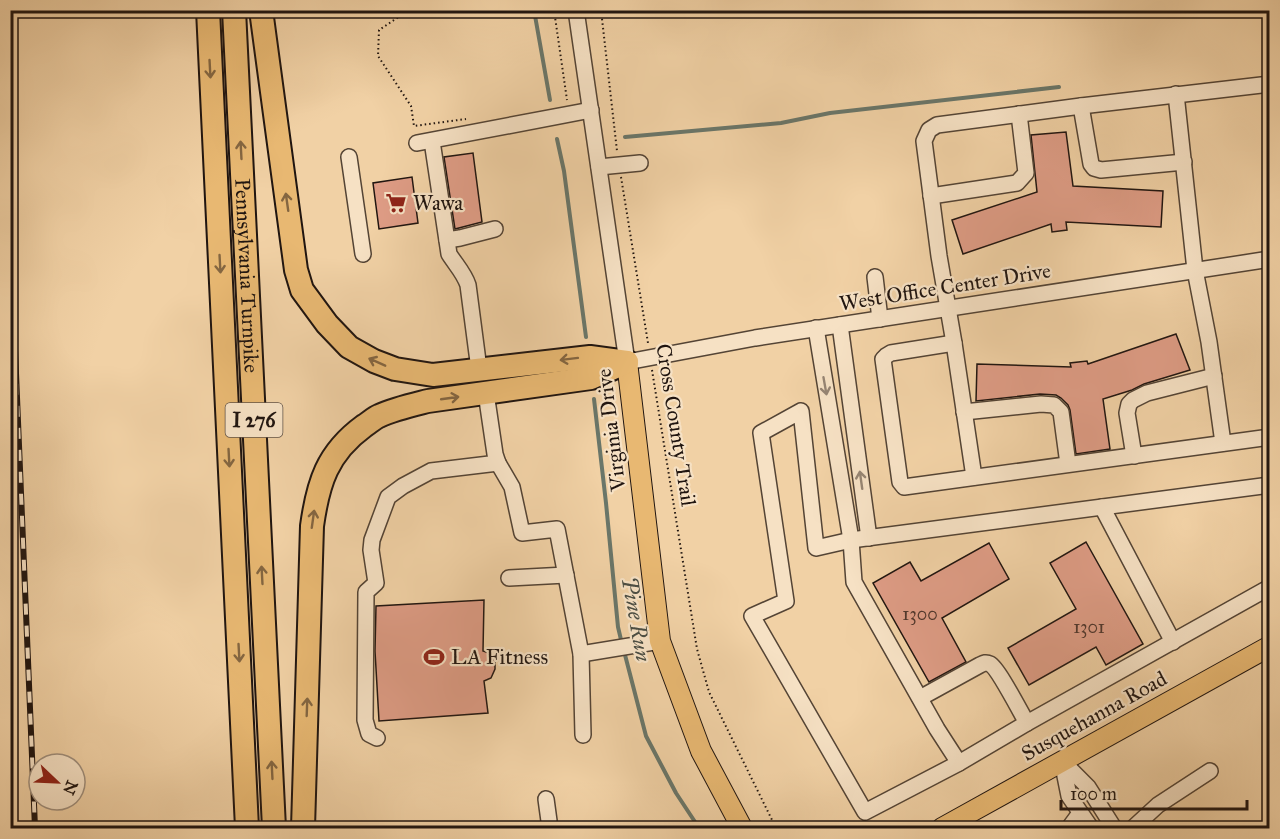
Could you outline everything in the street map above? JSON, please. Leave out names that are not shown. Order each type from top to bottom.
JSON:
[{"type":"highway","name":"Pennsylvania Turnpike","points":[[208,10],[247,828]]},
{"type":"highway","name":"Pennsylvania Turnpike","points":[[234,10],[274,828]]},
{"type":"highway","points":[[261,10],[296,270],[302,290],[327,324],[349,347],[374,362],[395,369],[433,375],[590,357],[627,362]]},
{"type":"highway","points":[[303,828],[312,526],[316,496],[327,469],[340,447],[378,416],[428,400],[591,378],[627,362]]},
{"type":"main road","name":"Virginia Drive","points":[[627,362],[660,641],[701,751],[742,828]]},
{"type":"main road","name":"Susquehanna Road","points":[[942,828],[1269,646]]},
{"type":"street","name":"Virginia Drive","points":[[576,10],[627,362]]},
{"type":"street","points":[[974,477],[931,196],[924,141],[929,130],[937,125],[1081,105],[1269,84]]},
{"type":"street","points":[[1176,94],[1196,270],[1214,376],[1222,443]]},
{"type":"street","points":[[1081,105],[1091,164],[1094,168],[1101,170],[1184,162]]},
{"type":"street","points":[[479,369],[468,285],[464,273],[449,254],[424,142],[591,110]]},
{"type":"street","points":[[931,196],[1017,183],[1026,173],[1019,114]]},
{"type":"street","points":[[349,157],[363,254]]},
{"type":"street","points":[[599,167],[640,163]]},
{"type":"street","points":[[447,240],[495,229]]},
{"type":"street","name":"West Office Center Drive","points":[[627,362],[816,328],[1269,259]]},
{"type":"street","points":[[875,277],[880,319]]},
{"type":"street","points":[[840,325],[869,538]]},
{"type":"street","points":[[816,328],[851,540],[854,582],[958,763]]},
{"type":"street","points":[[954,343],[891,353],[883,359],[902,486],[1269,437]]},
{"type":"street","points":[[1134,456],[1127,413],[1129,404],[1133,400],[1147,393],[1214,376]]},
{"type":"street","points":[[486,393],[495,454],[498,464],[512,487],[522,534],[557,529],[581,654],[582,735]]},
{"type":"street","points":[[964,412],[1041,404],[1054,405],[1061,412],[1068,464]]},
{"type":"street","points":[[1269,485],[851,540],[816,548],[801,411],[761,433],[786,601],[752,616],[865,812],[958,763],[1269,587]]},
{"type":"street","points":[[377,738],[369,734],[365,720],[366,592],[376,583],[371,550],[372,540],[388,497],[431,471],[498,464]]},
{"type":"street","points":[[1102,507],[1173,642]]},
{"type":"street","points":[[509,578],[566,575]]},
{"type":"street","points":[[581,654],[660,641]]},
{"type":"street","points":[[920,698],[980,664],[990,664],[1027,723]]},
{"type":"street","points":[[1062,761],[1069,796],[1091,828]]},
{"type":"street","points":[[1062,761],[1088,787],[1114,828]]},
{"type":"street","points":[[1133,828],[1158,805],[1210,771]]},
{"type":"street","points":[[546,799],[549,821]]},
{"type":"street","points":[[1069,828],[1080,813]]},
{"type":"path","points":[[410,10],[379,30],[378,56],[411,106],[414,126],[468,118]]},
{"type":"path","points":[[554,10],[567,100]]},
{"type":"path","name":"Cross County Trail","points":[[602,10],[619,165],[697,649],[709,692],[776,828]]},
{"type":"building","points":[[1066,132],[1073,186],[1163,191],[1161,227],[1066,222],[1067,230],[1052,232],[1051,224],[963,254],[952,220],[1037,192],[1031,135]]},
{"type":"building","name":"Wawa","points":[[473,153],[482,222],[455,229],[444,157]]},
{"type":"building","name":"Wawa","points":[[412,177],[418,223],[379,229],[373,183]]},
{"type":"building","points":[[1176,334],[1190,370],[1103,399],[1110,449],[1076,454],[1070,410],[1068,405],[1056,395],[1040,394],[976,401],[977,364],[1071,367],[1070,363],[1087,361],[1088,364]]},
{"type":"building","points":[[1086,542],[1143,644],[1106,665],[1096,647],[1029,685],[1008,648],[1076,609],[1050,563]]},
{"type":"building","points":[[989,543],[1009,579],[942,618],[966,662],[929,682],[873,583],[910,562],[921,581]]},
{"type":"building","name":"LA Fitness","points":[[484,600],[483,651],[489,653],[495,661],[495,669],[491,678],[484,681],[488,713],[379,721],[375,651],[376,606]]},
{"type":"waterway","name":"Pine Run","points":[[534,10],[550,100]]},
{"type":"waterway","points":[[625,137],[781,123],[830,113],[1059,87]]},
{"type":"waterway","name":"Pine Run","points":[[557,139],[564,171],[586,337]]},
{"type":"waterway","name":"Pine Run","points":[[594,399],[618,627],[622,644]]},
{"type":"waterway","name":"Pine Run","points":[[624,651],[646,736],[676,793],[699,828]]},
{"type":"railway","points":[[10,230],[35,828]]},
{"type":"place","name":"Wawa","points":[[396,203]]},
{"type":"place","name":"LA Fitness","points":[[434,657]]}]
